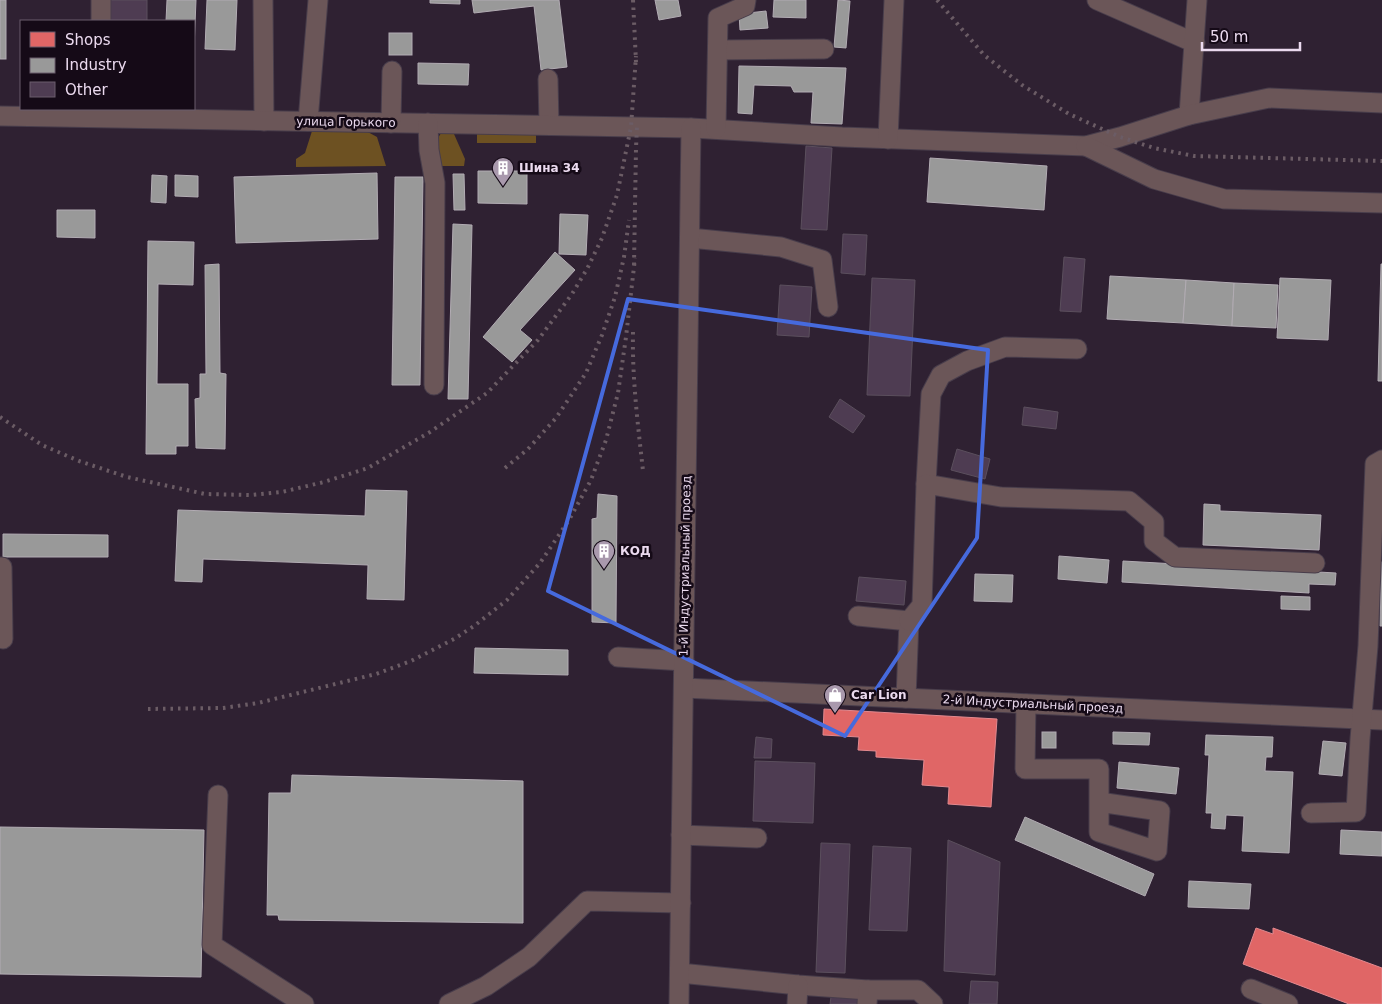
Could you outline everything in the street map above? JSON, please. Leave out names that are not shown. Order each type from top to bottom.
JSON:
[{"type":"street","points":[[101,0],[101,20]]},
{"type":"street","points":[[263,0],[264,121]]},
{"type":"street","points":[[308,121],[318,0]]},
{"type":"street","points":[[716,129],[718,18],[745,6],[746,0]]},
{"type":"street","points":[[888,139],[894,0]]},
{"type":"street","points":[[1097,0],[1194,42]]},
{"type":"street","points":[[1189,115],[1197,0]]},
{"type":"street","points":[[718,50],[824,49]]},
{"type":"street","points":[[391,123],[392,71]]},
{"type":"street","points":[[548,79],[549,125]]},
{"type":"street","points":[[1086,146],[1189,115],[1269,98],[1382,103]]},
{"type":"street","name":"улица Горького","points":[[2,111],[102,113],[264,121],[691,128],[888,139],[1086,146]]},
{"type":"street","points":[[428,123],[428,150],[435,183],[434,384]]},
{"type":"street","name":"1-й Индустриальный проезд","points":[[679,1004],[691,128]]},
{"type":"street","points":[[1086,146],[1154,179],[1224,199],[1382,204]]},
{"type":"street","points":[[690,238],[781,247],[822,260],[828,307]]},
{"type":"street","points":[[906,698],[909,621],[922,605],[931,394],[941,375],[967,361],[1005,347],[1076,349]]},
{"type":"street","points":[[1310,813],[1356,812],[1368,646],[1375,464],[1382,460]]},
{"type":"street","points":[[926,484],[1001,497],[1129,500],[1154,522],[1154,541],[1175,557],[1315,563]]},
{"type":"street","points":[[0,567],[2,567],[3,638]]},
{"type":"street","points":[[858,616],[909,621]]},
{"type":"street","points":[[618,657],[684,661]]},
{"type":"street","name":"2-й Индустриальный проезд","points":[[684,688],[1382,720]]},
{"type":"street","points":[[1026,704],[1025,769],[1099,770],[1099,802]]},
{"type":"street","points":[[218,795],[212,945],[304,1004]]},
{"type":"street","points":[[681,835],[757,838]]},
{"type":"street","points":[[449,1004],[486,986],[529,957],[587,901],[681,903]]},
{"type":"street","points":[[680,973],[798,985],[868,997],[918,990],[933,1004]]},
{"type":"street","points":[[796,1004],[798,985]]},
{"type":"street","points":[[1251,990],[1288,1004]]},
{"type":"highlighted area","points":[[628,299],[988,350],[977,538],[845,736],[548,591]]},
{"type":"shaded area","points":[[477,130],[536,130],[536,143],[477,143]]},
{"type":"shaded area","points":[[312,131],[366,131],[377,137],[386,166],[296,167],[296,159],[305,153]]},
{"type":"shaded area","points":[[441,133],[454,134],[465,159],[464,166],[435,166],[434,145]]},
{"type":"building: Shops","points":[[824,709],[997,719],[991,807],[948,804],[949,787],[922,785],[924,760],[876,757],[876,751],[858,750],[859,737],[823,735]]},
{"type":"building: Shops","points":[[1256,928],[1273,934],[1273,928],[1382,968],[1382,1004],[1349,1004],[1243,964]]},
{"type":"building: Industry","points":[[0,0],[6,0],[6,59],[0,59]]},
{"type":"building: Industry","points":[[167,0],[196,0],[195,24],[195,20],[166,20]]},
{"type":"building: Industry","points":[[207,0],[237,0],[235,50],[205,49]]},
{"type":"building: Industry","points":[[430,0],[460,0],[460,4],[430,3]]},
{"type":"building: Industry","points":[[472,0],[559,0],[567,67],[541,70],[534,6],[474,13]]},
{"type":"building: Industry","points":[[655,0],[678,0],[681,16],[659,20]]},
{"type":"building: Industry","points":[[774,0],[806,0],[806,18],[773,17]]},
{"type":"building: Industry","points":[[838,0],[850,1],[846,48],[834,47]]},
{"type":"building: Industry","points":[[766,11],[768,28],[740,30],[739,14]]},
{"type":"building: Industry","points":[[389,33],[412,33],[412,55],[389,55]]},
{"type":"building: Industry","points":[[418,63],[469,64],[468,85],[418,84]]},
{"type":"building: Industry","points":[[739,66],[846,68],[842,124],[811,123],[813,92],[794,92],[791,86],[754,85],[752,114],[738,113]]},
{"type":"building: Industry","points":[[930,158],[1047,166],[1044,210],[927,202]]},
{"type":"building: Industry","name":"Шина 34","points":[[478,171],[527,171],[527,204],[478,203]]},
{"type":"building: Industry","points":[[377,173],[378,239],[236,243],[234,177]]},
{"type":"building: Industry","points":[[453,174],[464,174],[465,210],[454,210]]},
{"type":"building: Industry","points":[[152,175],[167,176],[166,203],[151,202]]},
{"type":"building: Industry","points":[[175,175],[198,176],[198,197],[175,196]]},
{"type":"building: Industry","points":[[395,177],[423,177],[420,385],[392,385]]},
{"type":"building: Industry","points":[[57,210],[95,210],[95,238],[57,237]]},
{"type":"building: Industry","points":[[560,214],[588,215],[586,255],[559,254]]},
{"type":"building: Industry","points":[[453,224],[472,225],[468,399],[448,399]]},
{"type":"building: Industry","points":[[148,241],[194,242],[193,285],[158,284],[157,384],[188,384],[188,446],[176,446],[176,454],[146,454]]},
{"type":"building: Industry","points":[[555,252],[575,270],[520,330],[532,340],[512,362],[483,337]]},
{"type":"building: Industry","points":[[219,264],[220,373],[226,374],[225,449],[196,448],[195,399],[200,398],[200,374],[206,374],[205,265]]},
{"type":"building: Industry","points":[[1381,264],[1382,381],[1378,381]]},
{"type":"building: Industry","points":[[1110,276],[1186,280],[1183,323],[1107,319]]},
{"type":"building: Industry","points":[[1280,278],[1331,280],[1328,340],[1277,338]]},
{"type":"building: Industry","points":[[1186,280],[1234,283],[1232,326],[1183,323]]},
{"type":"building: Industry","points":[[1234,283],[1278,285],[1276,328],[1232,326]]},
{"type":"building: Industry","points":[[366,490],[407,491],[404,600],[367,599],[368,565],[203,559],[202,582],[175,581],[178,510],[365,516]]},
{"type":"building: Industry","name":"КОД","points":[[598,494],[617,496],[616,623],[592,622],[592,519],[597,518]]},
{"type":"building: Industry","points":[[1204,504],[1220,505],[1220,511],[1321,515],[1319,550],[1203,545]]},
{"type":"building: Industry","points":[[3,534],[108,535],[108,557],[3,557]]},
{"type":"building: Industry","points":[[1059,556],[1109,560],[1107,583],[1058,579]]},
{"type":"building: Industry","points":[[1123,561],[1336,573],[1335,585],[1309,584],[1309,593],[1122,582]]},
{"type":"building: Industry","points":[[1381,562],[1382,626],[1380,626]]},
{"type":"building: Industry","points":[[975,574],[1013,575],[1012,602],[974,601]]},
{"type":"building: Industry","points":[[1281,596],[1310,597],[1310,610],[1281,609]]},
{"type":"building: Industry","points":[[475,648],[568,650],[568,675],[474,673]]},
{"type":"building: Industry","points":[[1042,732],[1056,732],[1056,748],[1042,748]]},
{"type":"building: Industry","points":[[1113,732],[1150,733],[1149,745],[1113,744]]},
{"type":"building: Industry","points":[[1206,735],[1273,737],[1272,757],[1266,757],[1265,771],[1293,772],[1289,853],[1242,851],[1244,816],[1226,815],[1225,829],[1211,828],[1212,813],[1206,813],[1209,755],[1205,755]]},
{"type":"building: Industry","points":[[1323,741],[1346,743],[1342,776],[1319,774]]},
{"type":"building: Industry","points":[[1119,762],[1179,768],[1176,794],[1117,788]]},
{"type":"building: Industry","points":[[292,775],[523,781],[523,923],[279,920],[278,915],[267,915],[269,793],[291,793]]},
{"type":"building: Industry","points":[[1025,817],[1154,874],[1145,896],[1015,840]]},
{"type":"building: Industry","points":[[0,827],[204,830],[201,977],[0,974]]},
{"type":"building: Industry","points":[[1341,830],[1382,832],[1382,856],[1340,854]]},
{"type":"building: Industry","points":[[1189,881],[1251,884],[1249,909],[1188,907]]},
{"type":"building: Other","points":[[110,0],[147,0],[147,20],[109,20]]},
{"type":"building: Other","points":[[806,146],[832,148],[827,230],[801,229]]},
{"type":"building: Other","points":[[843,234],[867,235],[865,275],[841,273]]},
{"type":"building: Other","points":[[1064,257],[1085,259],[1081,312],[1060,311]]},
{"type":"building: Other","points":[[872,278],[915,280],[910,396],[867,395]]},
{"type":"building: Other","points":[[780,285],[812,287],[809,337],[777,335]]},
{"type":"building: Other","points":[[840,399],[865,416],[853,433],[829,417]]},
{"type":"building: Other","points":[[1024,407],[1058,412],[1056,429],[1022,425]]},
{"type":"building: Other","points":[[957,449],[990,459],[985,479],[951,470]]},
{"type":"building: Other","points":[[859,577],[906,581],[904,605],[856,601]]},
{"type":"building: Other","points":[[756,737],[772,739],[771,758],[754,758]]},
{"type":"building: Other","points":[[755,761],[815,763],[813,823],[753,821]]},
{"type":"building: Other","points":[[948,840],[1000,862],[995,975],[944,971]]},
{"type":"building: Other","points":[[821,843],[850,844],[845,973],[816,972]]},
{"type":"building: Other","points":[[873,846],[911,848],[907,931],[869,930]]},
{"type":"building: Other","points":[[971,981],[998,982],[997,1004],[969,1004]]},
{"type":"building: Other","points":[[831,997],[860,998],[859,1004],[830,1004]]},
{"type":"railway","points":[[633,0],[636,62]]},
{"type":"railway","points":[[937,0],[984,55],[1022,85],[1069,114],[1120,137],[1154,148],[1194,156],[1382,161]]},
{"type":"railway","points":[[0,417],[42,445],[79,461],[127,477],[205,494],[250,495],[282,492],[324,482],[368,468],[430,432],[487,393],[538,340],[572,294],[602,238],[617,195],[631,127],[636,56]]},
{"type":"railway","points":[[634,265],[637,127]]},
{"type":"railway","points":[[505,468],[528,449],[556,418],[586,373],[615,297],[624,257],[629,220]]},
{"type":"railway","points":[[148,709],[223,708],[258,703],[376,674],[411,661],[454,639],[507,600],[540,563],[569,520],[591,480],[606,440],[618,393],[635,258]]},
{"type":"railway","points":[[633,332],[634,385],[643,471]]},
{"type":"place","name":"Шина 34","points":[[503,187]]},
{"type":"place","name":"КОД","points":[[604,570]]},
{"type":"place","name":"Car Lion","points":[[835,714]]}]
